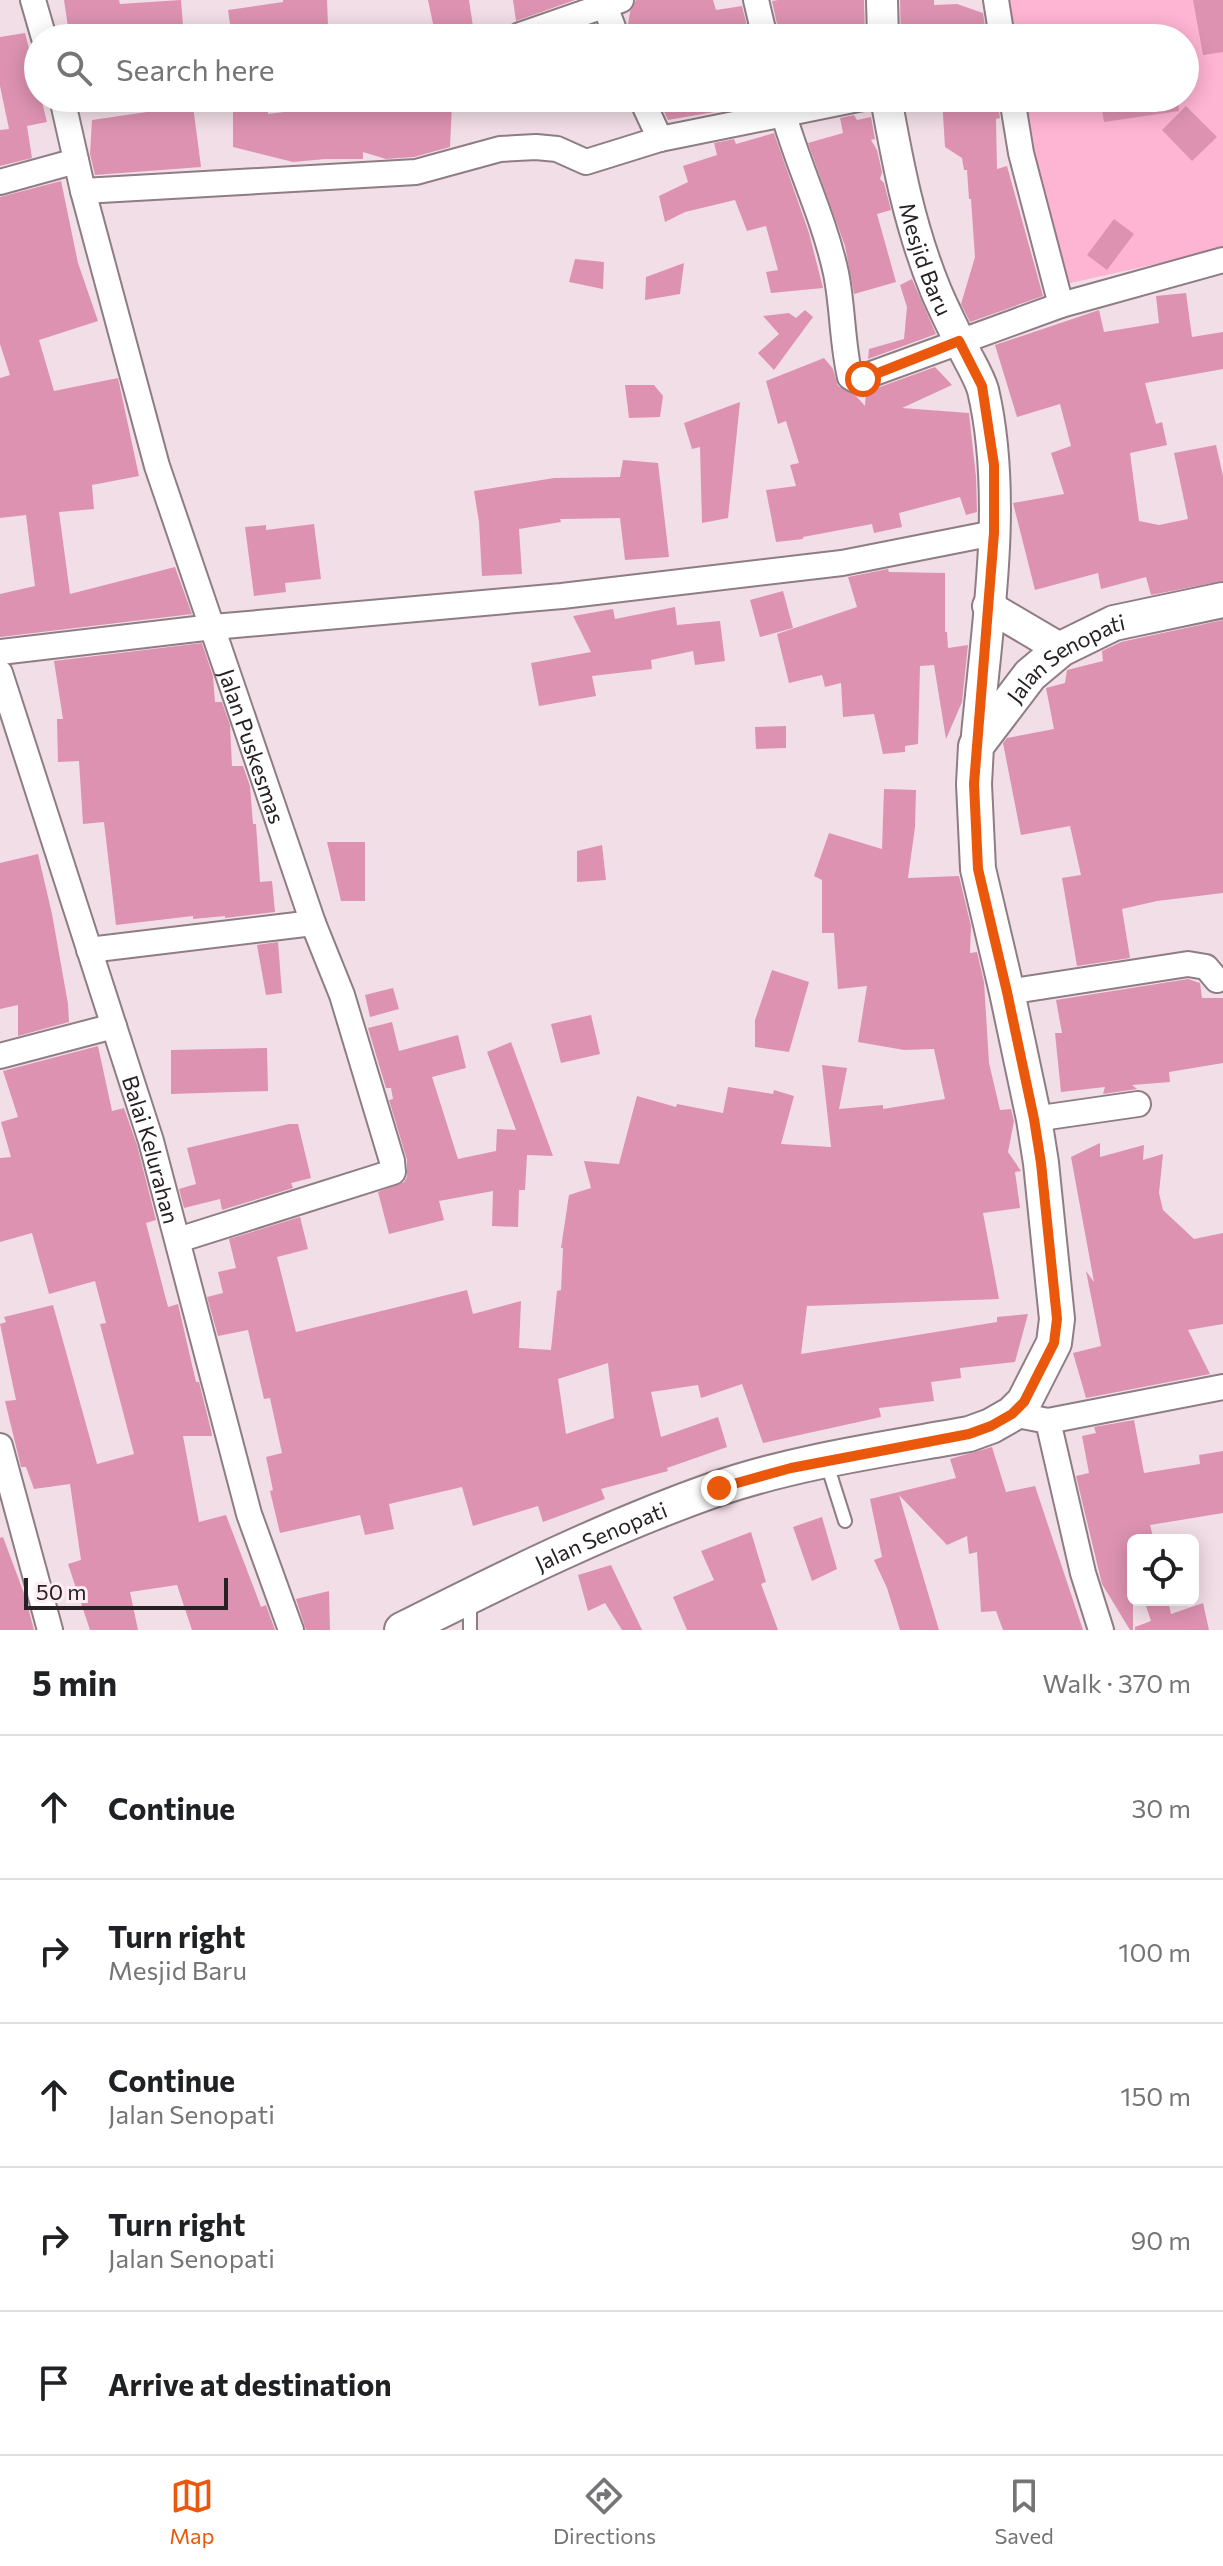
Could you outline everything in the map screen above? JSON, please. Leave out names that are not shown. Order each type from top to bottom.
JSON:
[{"type":"main road","name":"Jalan Senopati","points":[[402,1630],[532,1565],[719,1488],[791,1468],[969,1434],[1012,1414],[1024,1402],[1054,1343],[1054,1286],[1034,1119],[978,869],[974,784],[976,746],[1030,675],[1061,649],[1114,623],[1223,600]]},
{"type":"street","points":[[33,0],[40,24]]},
{"type":"street","points":[[756,0],[762,24]]},
{"type":"street","points":[[882,0],[883,24]]},
{"type":"street","points":[[996,0],[1000,24]]},
{"type":"street","points":[[552,24],[613,3],[615,24]]},
{"type":"street","name":"Jalan Puskesmas","points":[[68,112],[83,191],[157,466],[313,923],[342,995],[389,1146],[393,1172],[178,1240]]},
{"type":"street","points":[[647,112],[660,139]]},
{"type":"street","points":[[83,191],[416,172],[500,149],[524,147],[557,149],[586,162],[759,112]]},
{"type":"street","points":[[783,112],[825,233],[836,275],[843,347],[850,377],[855,380],[1061,305],[1223,260]]},
{"type":"street","name":"Mesjid Baru","points":[[889,112],[906,203],[925,263],[982,386],[991,434],[994,533],[976,746]]},
{"type":"street","points":[[1014,112],[1021,153],[1061,305]]},
{"type":"street","points":[[0,182],[76,161]]},
{"type":"street","points":[[0,652],[213,627],[562,596],[842,563],[994,533]]},
{"type":"street","points":[[988,606],[1061,649]]},
{"type":"street","name":"Balai Kelurahan","points":[[0,673],[151,1141],[249,1514],[291,1630]]},
{"type":"street","points":[[89,950],[313,923]]},
{"type":"street","points":[[1007,992],[1188,964],[1206,967],[1217,980]]},
{"type":"street","points":[[0,1056],[114,1026]]},
{"type":"street","points":[[1034,1119],[1138,1104]]},
{"type":"street","points":[[1012,1414],[1048,1421],[1223,1387]]},
{"type":"street","points":[[1048,1421],[1083,1573],[1101,1630]]},
{"type":"street","points":[[0,1446],[50,1630]]},
{"type":"lane","points":[[826,1461],[845,1521]]},
{"type":"lane","points":[[470,1595],[470,1630]]},
{"type":"shaded area","points":[[1001,0],[1223,0],[1223,249],[1048,288],[1019,112],[1199,112],[1199,24],[1005,24]]},
{"type":"building","points":[[64,0],[119,0],[120,4],[181,0],[183,24],[68,24]]},
{"type":"building","points":[[327,0],[328,24],[230,24],[228,10],[283,2]]},
{"type":"building","points":[[428,0],[469,0],[473,24],[433,24]]},
{"type":"building","points":[[513,0],[575,0],[516,21]]},
{"type":"building","points":[[636,0],[713,0],[716,10],[742,6],[746,24],[628,24]]},
{"type":"building","points":[[864,0],[865,24],[777,24],[772,1]]},
{"type":"building","points":[[900,0],[934,0],[934,5],[957,4],[983,13],[985,24],[901,24]]},
{"type":"building","points":[[1193,0],[1223,0],[1223,52],[1203,55]]},
{"type":"building","points":[[24,33],[24,112],[44,112],[47,122],[27,126],[32,158],[0,166],[0,130],[9,129],[0,86],[0,37]]},
{"type":"building","points":[[147,112],[194,112],[201,167],[95,175],[90,154],[92,120]]},
{"type":"building","points":[[233,112],[452,112],[450,147],[414,157],[386,159],[363,152],[363,159],[293,162],[233,147]]},
{"type":"building","points":[[664,112],[714,112],[668,120]]},
{"type":"building","points":[[943,112],[999,112],[1000,118],[996,119],[997,169],[1007,166],[1043,296],[970,322],[961,304],[975,257],[967,170],[964,170],[962,158],[945,147]]},
{"type":"building","points":[[1102,112],[1172,112],[1104,122]]},
{"type":"building","points":[[1180,112],[1192,112],[1217,137],[1192,161],[1162,130]]},
{"type":"building","points":[[854,115],[857,120],[871,117],[875,139],[871,140],[877,150],[882,172],[880,179],[884,183],[891,210],[877,214],[896,282],[854,294],[845,246],[808,143],[843,133],[840,118]]},
{"type":"building","points":[[774,133],[809,233],[823,288],[771,293],[766,272],[778,270],[766,226],[747,231],[735,200],[685,212],[665,222],[659,196],[688,182],[683,166],[717,155],[714,143],[734,139],[736,144]]},
{"type":"building","points":[[61,181],[78,263],[98,321],[39,340],[54,391],[118,378],[139,476],[92,485],[94,509],[59,512],[70,594],[175,567],[192,614],[0,637],[0,594],[35,586],[26,515],[0,518],[0,378],[10,375],[0,344],[0,197]]},
{"type":"building","points":[[1114,219],[1134,234],[1107,270],[1087,255]]},
{"type":"building","points":[[575,259],[604,262],[603,289],[569,282]]},
{"type":"building","points":[[684,263],[680,294],[645,300],[646,277]]},
{"type":"building","points":[[912,279],[936,334],[868,359],[869,349],[904,339],[907,307],[900,285]]},
{"type":"building","points":[[1186,293],[1192,337],[1223,332],[1223,369],[1145,383],[1156,424],[1162,422],[1167,445],[1130,453],[1139,521],[1159,525],[1188,519],[1174,453],[1216,445],[1223,476],[1223,581],[1151,595],[1146,577],[1101,589],[1098,573],[1035,590],[1013,503],[1064,494],[1051,453],[1071,446],[1060,404],[1017,417],[995,345],[1099,310],[1104,332],[1159,323],[1156,296]]},
{"type":"building","points":[[805,310],[813,317],[774,370],[758,353],[779,334],[763,316],[789,313],[796,318]]},
{"type":"building","points":[[824,358],[833,369],[838,386],[855,395],[865,406],[866,392],[935,367],[952,385],[902,408],[969,413],[977,512],[966,515],[960,497],[899,513],[902,527],[874,533],[872,524],[776,542],[766,490],[796,486],[790,465],[799,463],[786,421],[778,424],[766,381]]},
{"type":"building","points":[[625,385],[654,385],[663,396],[660,417],[629,418]]},
{"type":"building","points":[[740,402],[728,518],[702,523],[700,447],[692,449],[684,423]]},
{"type":"building","points":[[623,460],[658,463],[669,557],[625,560],[620,518],[560,519],[561,522],[519,529],[522,574],[482,576],[474,491],[554,478],[620,477]]},
{"type":"building","points":[[314,524],[321,579],[285,583],[286,592],[254,596],[245,527],[266,525],[266,530]]},
{"type":"building","points":[[888,569],[889,572],[945,573],[948,648],[968,645],[962,702],[946,739],[934,665],[920,666],[918,744],[905,746],[905,752],[883,754],[874,714],[843,717],[841,683],[825,687],[822,675],[789,683],[777,634],[857,607],[848,577]]},
{"type":"building","points":[[783,591],[793,628],[760,637],[750,600]]},
{"type":"building","points":[[675,607],[677,625],[720,621],[725,661],[695,665],[693,651],[651,660],[652,669],[592,676],[596,696],[539,706],[531,663],[591,652],[573,616],[613,609],[615,619]]},
{"type":"building","points":[[1223,620],[1223,893],[1157,901],[1122,909],[1130,958],[1077,966],[1062,878],[1081,875],[1070,826],[1021,835],[1003,743],[1007,738],[1054,729],[1046,688],[1065,683],[1067,670],[1103,661],[1102,651],[1121,642]]},
{"type":"building","points":[[202,643],[213,676],[215,702],[222,702],[230,725],[232,766],[243,766],[250,786],[260,882],[272,881],[275,912],[225,918],[193,919],[193,916],[116,925],[104,822],[83,824],[79,761],[58,762],[57,719],[63,719],[54,661]]},
{"type":"building","points":[[786,726],[786,748],[756,749],[755,727]]},
{"type":"building","points":[[884,789],[916,790],[908,878],[959,876],[971,926],[970,953],[977,952],[984,982],[989,1063],[1000,1110],[1011,1109],[1014,1121],[1008,1152],[1021,1171],[1015,1172],[1020,1208],[983,1213],[999,1299],[807,1306],[801,1354],[997,1322],[997,1317],[1028,1314],[1015,1362],[960,1368],[961,1378],[931,1382],[934,1401],[879,1408],[881,1417],[763,1443],[742,1384],[701,1398],[698,1385],[651,1392],[661,1437],[718,1417],[727,1447],[667,1468],[668,1471],[601,1489],[605,1499],[543,1522],[538,1506],[473,1526],[462,1487],[389,1504],[394,1529],[365,1535],[360,1515],[280,1533],[266,1457],[282,1453],[270,1398],[264,1399],[248,1330],[218,1336],[207,1297],[223,1293],[218,1272],[236,1268],[229,1239],[300,1217],[308,1249],[277,1257],[296,1332],[467,1290],[473,1314],[521,1301],[519,1348],[551,1350],[557,1291],[561,1290],[561,1248],[569,1195],[591,1188],[584,1161],[619,1164],[637,1096],[676,1107],[677,1104],[723,1113],[728,1087],[773,1094],[774,1090],[794,1096],[781,1144],[831,1147],[822,1065],[847,1068],[839,1109],[883,1105],[883,1109],[945,1099],[934,1049],[904,1050],[858,1042],[867,986],[838,989],[834,933],[822,933],[822,880],[814,876],[829,833],[882,849]],"holes":[[[608,1363],[614,1418],[566,1434],[558,1379]]]},
{"type":"building","points":[[327,842],[365,842],[365,901],[341,901]]},
{"type":"building","points":[[602,845],[606,880],[577,882],[577,851]]},
{"type":"building","points":[[38,854],[52,914],[69,1022],[18,1036],[18,1005],[0,1009],[0,863]]},
{"type":"building","points":[[278,942],[282,993],[266,995],[257,945]]},
{"type":"building","points":[[772,970],[809,982],[789,1052],[755,1047],[755,1020]]},
{"type":"building","points":[[1188,979],[1200,983],[1202,998],[1223,998],[1223,1063],[1169,1072],[1170,1082],[1132,1085],[1137,1089],[1103,1094],[1105,1087],[1061,1092],[1055,1033],[1062,1033],[1056,1000]]},
{"type":"building","points":[[393,988],[399,1009],[370,1017],[365,995]]},
{"type":"building","points":[[591,1015],[600,1054],[561,1063],[551,1024]]},
{"type":"building","points":[[392,1022],[399,1051],[458,1035],[466,1068],[432,1077],[458,1159],[496,1151],[497,1129],[516,1130],[487,1052],[511,1042],[553,1156],[527,1155],[525,1190],[519,1190],[518,1227],[492,1226],[493,1191],[439,1201],[444,1220],[389,1234],[378,1192],[404,1182],[407,1160],[389,1100],[393,1099],[391,1088],[386,1088],[368,1028]]},
{"type":"building","points":[[98,1046],[112,1111],[124,1108],[137,1145],[156,1220],[146,1223],[168,1307],[178,1304],[211,1430],[212,1436],[183,1436],[199,1522],[226,1515],[261,1607],[266,1605],[275,1630],[192,1630],[177,1585],[130,1592],[138,1630],[90,1630],[68,1564],[81,1560],[70,1484],[34,1489],[26,1467],[21,1467],[5,1401],[16,1400],[0,1324],[6,1322],[4,1317],[53,1305],[97,1464],[134,1454],[100,1324],[106,1323],[95,1281],[49,1294],[32,1233],[0,1242],[0,1158],[11,1157],[1,1122],[18,1117],[3,1071]]},
{"type":"building","points":[[267,1048],[268,1091],[171,1094],[171,1050]]},
{"type":"building","points":[[298,1124],[311,1178],[291,1183],[293,1188],[222,1210],[220,1199],[184,1208],[179,1189],[196,1184],[187,1148]]},
{"type":"building","points":[[1100,1143],[1100,1157],[1144,1145],[1143,1160],[1163,1154],[1159,1193],[1163,1210],[1194,1239],[1223,1233],[1223,1324],[1188,1330],[1210,1374],[1086,1398],[1073,1353],[1101,1346],[1086,1271],[1094,1282],[1071,1157]]},
{"type":"building","points":[[1134,1420],[1144,1473],[1200,1464],[1199,1455],[1223,1451],[1223,1513],[1150,1525],[1152,1534],[1127,1534],[1127,1606],[1133,1606],[1133,1630],[1130,1630],[1102,1584],[1076,1476],[1089,1473],[1082,1436],[1096,1433],[1094,1427]]},
{"type":"building","points":[[992,1447],[1006,1492],[1035,1486],[1083,1630],[1003,1630],[996,1611],[981,1612],[977,1552],[969,1554],[967,1536],[947,1545],[899,1495],[939,1630],[900,1630],[887,1588],[874,1560],[882,1557],[870,1499],[956,1478],[950,1459]]},
{"type":"building","points":[[822,1517],[837,1569],[812,1581],[793,1527]]},
{"type":"building","points":[[751,1532],[766,1582],[761,1584],[778,1630],[687,1630],[673,1597],[714,1580],[701,1551]]},
{"type":"building","points":[[3,1537],[34,1630],[0,1630],[0,1538]]},
{"type":"building","points":[[611,1565],[642,1630],[622,1630],[605,1603],[588,1611],[578,1575]]},
{"type":"building","points":[[329,1591],[330,1630],[306,1630],[296,1599]]},
{"type":"building","points":[[1203,1603],[1209,1630],[1135,1630],[1135,1627],[1151,1621],[1146,1606],[1169,1606],[1171,1614]]},
{"type":"route","points":[[719,1488],[791,1468],[969,1434],[991,1426],[1012,1414],[1024,1402],[1054,1343],[1057,1319],[1034,1119],[978,869],[974,784],[994,533],[994,465],[982,386],[959,341],[863,379]]}]
